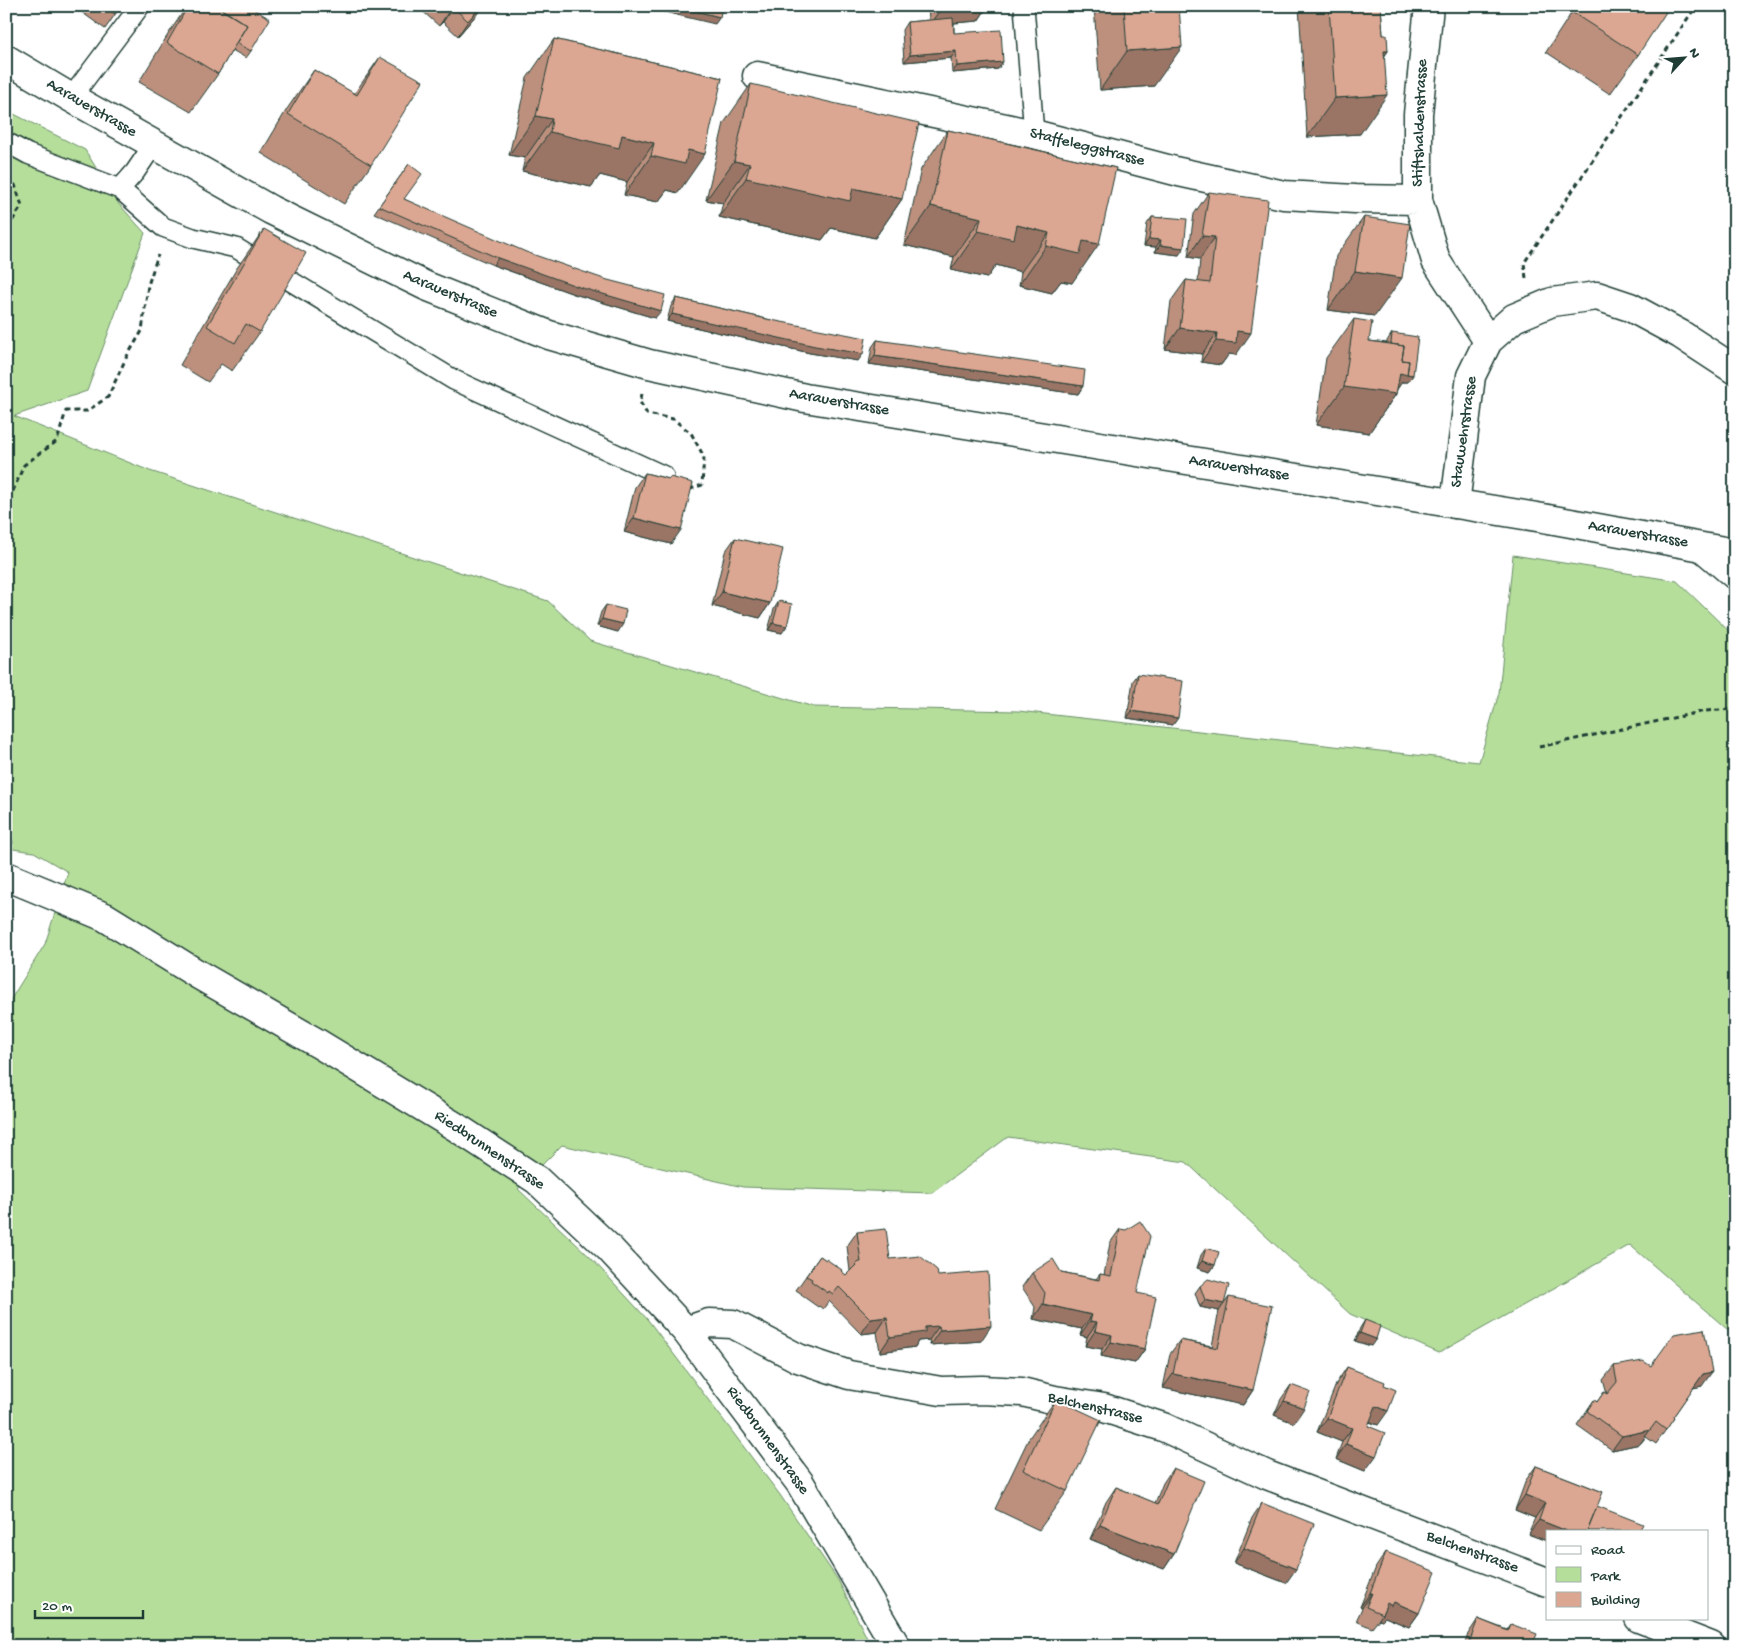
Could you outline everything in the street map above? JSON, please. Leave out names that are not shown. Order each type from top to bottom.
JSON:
[{"type":"street","name":"Stiftshaldenstrasse","points":[[1429,6],[1418,114],[1418,200],[1436,261],[1488,341]]},
{"type":"street","name":"Aarauerstrasse","points":[[6,59],[71,98],[271,210],[426,286],[549,335],[649,364],[805,398],[1543,518],[1735,554]]},
{"type":"street","name":"Staffeleggstrasse","points":[[757,76],[1034,134],[1179,172],[1284,195],[1418,200]]},
{"type":"street","name":"Stauwehrstrasse","points":[[1455,504],[1471,376],[1488,341],[1514,318],[1552,302],[1597,296],[1630,307],[1680,334],[1735,370]]},
{"type":"street","name":"Riedbrunnenstrasse","points":[[6,876],[105,917],[199,975],[319,1044],[456,1127],[537,1180],[609,1248],[686,1331],[800,1483],[896,1646]]},
{"type":"street","name":"Belchenstrasse","points":[[686,1331],[709,1323],[733,1324],[798,1358],[849,1375],[941,1392],[982,1390],[1022,1392],[1055,1400],[1104,1408],[1163,1427],[1267,1474],[1546,1582]]},
{"type":"street","points":[[1644,1620],[1711,1646]]},
{"type":"lane","points":[[71,98],[140,6]]},
{"type":"lane","points":[[1024,6],[1034,134]]},
{"type":"lane","points":[[6,142],[28,154],[120,189],[163,227],[193,238],[236,248],[454,380],[664,476]]},
{"type":"lane","points":[[120,189],[136,172],[154,144]]},
{"type":"lane","points":[[1693,545],[1735,581]]},
{"type":"path","points":[[1532,311],[1524,263],[1696,6]]},
{"type":"path","points":[[6,180],[15,186],[22,206],[6,230]]},
{"type":"path","points":[[6,497],[13,491],[24,465],[57,440],[66,410],[87,412],[108,397],[126,358],[142,331],[148,285],[159,252]]},
{"type":"path","points":[[6,530],[6,537]]},
{"type":"path","points":[[1539,747],[1705,711],[1735,710]]},
{"type":"green space","points":[[6,110],[85,150],[118,203],[145,233],[87,391],[14,416],[150,471],[548,601],[590,641],[814,707],[1018,711],[1479,762],[1499,693],[1513,555],[1677,581],[1735,637],[1735,1336],[1630,1245],[1439,1353],[1350,1314],[1186,1162],[1008,1137],[932,1193],[743,1187],[562,1145],[518,1189],[590,1257],[648,1320],[780,1495],[838,1580],[871,1646],[6,1646],[6,1007],[45,944],[68,872],[34,852],[6,848]]},
{"type":"building","points":[[103,6],[121,6],[115,14]]},
{"type":"building","points":[[188,6],[217,6],[247,25],[218,74],[167,43]]},
{"type":"building","points":[[224,6],[249,6],[270,19],[251,51],[236,43],[247,25],[222,10]]},
{"type":"building","points":[[444,6],[481,6],[468,21],[453,7],[449,11]]},
{"type":"building","points":[[675,6],[722,6],[720,17]]},
{"type":"building","points":[[1124,6],[1179,6],[1182,47],[1127,51]]},
{"type":"building","points":[[1329,6],[1381,6],[1383,35],[1387,35],[1388,51],[1384,51],[1387,95],[1335,98]]},
{"type":"building","points":[[1578,6],[1662,6],[1661,8],[1666,12],[1638,55],[1573,13]]},
{"type":"building","points":[[953,18],[954,33],[1001,30],[1003,62],[957,66],[956,51],[910,55],[907,22]]},
{"type":"building","points":[[554,39],[722,78],[705,154],[688,150],[685,164],[651,156],[654,143],[622,135],[619,148],[550,132],[552,119],[536,116]]},
{"type":"building","points":[[380,57],[423,81],[371,165],[288,114],[314,70],[357,95]]},
{"type":"building","points":[[751,84],[919,123],[902,199],[853,188],[850,201],[746,178],[750,164],[734,161]]},
{"type":"building","points":[[948,130],[1116,168],[1099,244],[1083,241],[1080,254],[1046,246],[1049,233],[1017,225],[1014,239],[978,231],[981,218],[931,206]]},
{"type":"building","points":[[409,164],[422,174],[404,199],[526,252],[604,279],[665,295],[661,311],[579,287],[498,258],[379,206]]},
{"type":"building","points":[[1209,192],[1268,200],[1251,333],[1237,331],[1236,343],[1216,341],[1217,333],[1180,328],[1186,280],[1210,283],[1215,237],[1202,236]]},
{"type":"building","points":[[1152,217],[1187,219],[1184,248],[1160,245],[1161,240],[1149,239]]},
{"type":"building","points":[[1364,217],[1410,224],[1402,278],[1355,271]]},
{"type":"building","points":[[264,229],[306,253],[260,332],[246,324],[235,343],[207,326]]},
{"type":"building","points":[[676,298],[771,320],[866,338],[863,354],[815,346],[672,314]]},
{"type":"building","points":[[1354,319],[1372,322],[1369,341],[1404,346],[1402,360],[1409,361],[1407,375],[1400,373],[1396,394],[1344,387]]},
{"type":"building","points":[[1392,333],[1418,337],[1413,375],[1407,374],[1409,361],[1402,360],[1404,346],[1391,344]]},
{"type":"building","points":[[877,340],[1085,370],[1083,386],[875,356]]},
{"type":"building","points":[[645,473],[693,483],[681,530],[634,518]]},
{"type":"building","points":[[735,538],[783,549],[770,603],[722,592]]},
{"type":"building","points":[[779,601],[792,604],[787,626],[773,623]]},
{"type":"building","points":[[606,605],[626,610],[623,624],[602,619]]},
{"type":"building","points":[[1138,674],[1183,681],[1178,718],[1132,711]]},
{"type":"building","points":[[1140,1221],[1150,1236],[1137,1293],[1156,1297],[1145,1349],[1111,1342],[1112,1335],[1095,1331],[1097,1322],[1090,1321],[1092,1315],[1043,1304],[1045,1293],[1032,1273],[1053,1259],[1061,1272],[1099,1280],[1100,1274],[1111,1276],[1120,1229],[1126,1230]]},
{"type":"building","points":[[886,1229],[890,1259],[920,1256],[937,1270],[938,1276],[988,1272],[991,1326],[940,1330],[939,1326],[925,1327],[925,1332],[890,1337],[887,1317],[871,1319],[839,1287],[833,1294],[829,1291],[828,1293],[806,1276],[820,1256],[842,1270],[846,1275],[861,1262],[857,1232]]},
{"type":"building","points":[[1206,1248],[1219,1252],[1215,1265],[1202,1261]]},
{"type":"building","points":[[1208,1279],[1229,1285],[1224,1304],[1205,1300],[1200,1286]]},
{"type":"building","points":[[1229,1297],[1272,1306],[1253,1390],[1173,1374],[1180,1340],[1218,1348]]},
{"type":"building","points":[[1365,1320],[1380,1326],[1376,1339],[1360,1333]]},
{"type":"building","points":[[1704,1329],[1712,1372],[1703,1374],[1666,1430],[1656,1422],[1650,1430],[1622,1436],[1587,1411],[1594,1400],[1597,1402],[1604,1392],[1607,1394],[1617,1382],[1614,1366],[1643,1361],[1651,1366],[1674,1334]]},
{"type":"building","points":[[1347,1367],[1385,1382],[1384,1385],[1396,1390],[1388,1411],[1376,1406],[1368,1426],[1385,1433],[1376,1456],[1346,1444],[1352,1428],[1327,1418]]},
{"type":"building","points":[[1291,1385],[1310,1392],[1304,1408],[1284,1401]]},
{"type":"building","points":[[1056,1399],[1101,1420],[1067,1491],[1023,1470]]},
{"type":"building","points":[[1536,1466],[1603,1492],[1587,1530],[1564,1530],[1539,1520],[1545,1503],[1525,1495]]},
{"type":"building","points":[[1173,1468],[1204,1481],[1174,1554],[1100,1525],[1116,1487],[1158,1504]]},
{"type":"building","points":[[1262,1503],[1314,1524],[1296,1569],[1244,1548]]},
{"type":"building","points":[[1597,1506],[1643,1524],[1640,1530],[1587,1530]]},
{"type":"building","points":[[1386,1552],[1436,1572],[1419,1613],[1394,1602],[1392,1606],[1387,1603],[1382,1614],[1366,1607]]},
{"type":"building","points":[[1478,1619],[1508,1631],[1511,1624],[1537,1634],[1532,1646],[1468,1646]]}]
